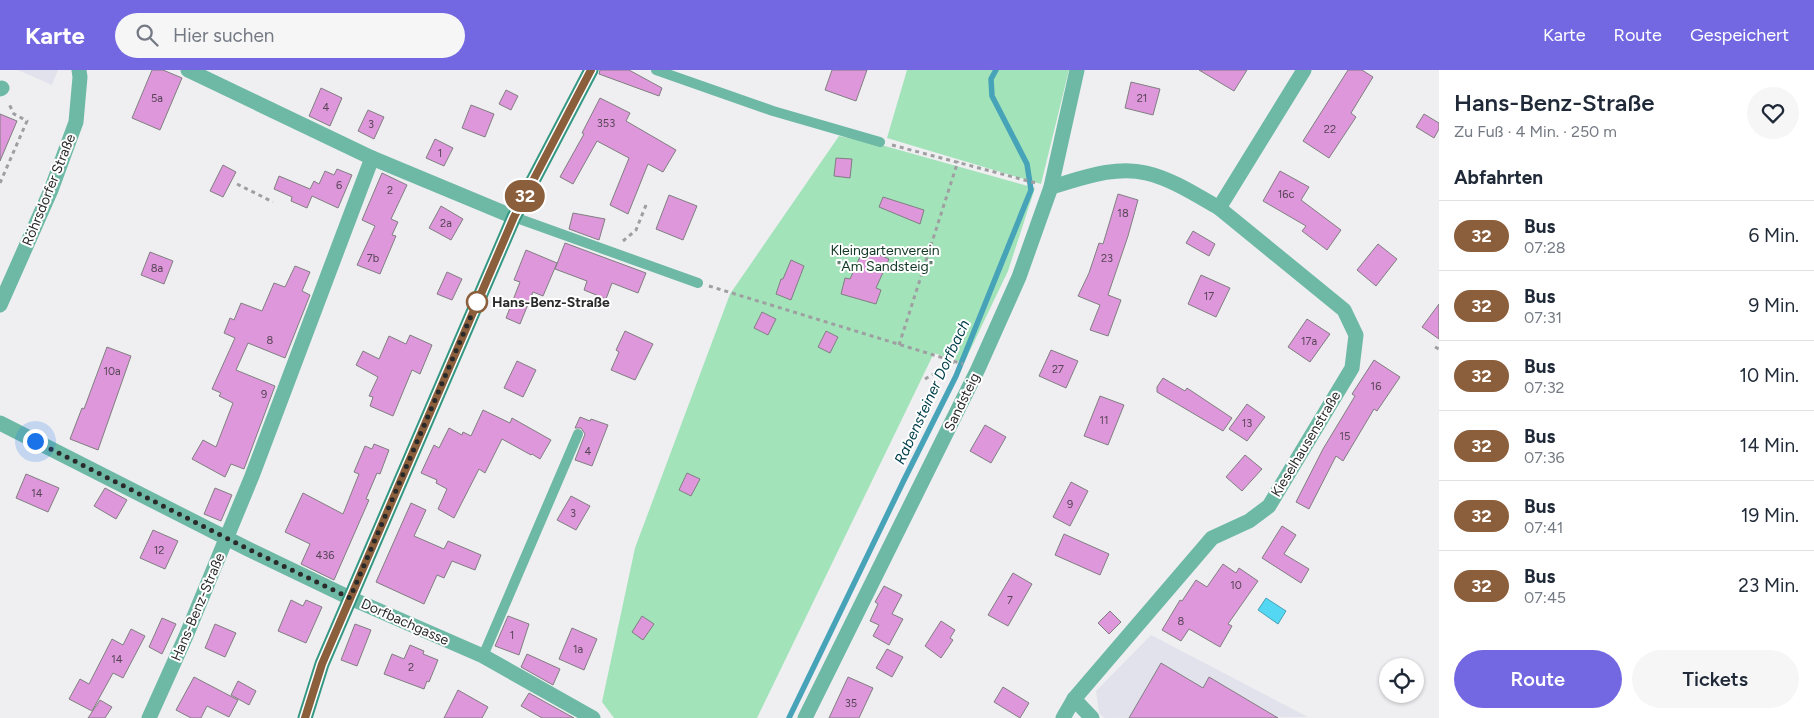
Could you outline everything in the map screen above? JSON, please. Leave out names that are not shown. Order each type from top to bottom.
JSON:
[{"type":"street","name":"Röhrsdorfer Straße","points":[[0,305],[51,190],[76,122],[79,70]]},
{"type":"street","points":[[188,70],[372,158],[514,217]]},
{"type":"street","points":[[305,718],[322,664],[514,217],[591,70]]},
{"type":"street","name":"Sandsteig","points":[[805,718],[978,369],[1019,277],[1077,70]]},
{"type":"street","points":[[1219,208],[1304,70]]},
{"type":"street","name":"Hans-Benz-Straße","points":[[149,718],[227,538],[372,158]]},
{"type":"street","name":"Kieselhausenstraße","points":[[1046,185],[1105,173],[1125,171],[1145,173],[1182,187],[1219,208],[1344,310],[1356,335],[1352,368],[1269,506],[1249,521],[1212,538],[1074,699],[1064,718]]},
{"type":"street","name":"Dorfbachgasse","points":[[0,423],[350,598],[483,656],[593,718]]},
{"type":"street","points":[[1074,699],[1092,718]]},
{"type":"lane","points":[[656,70],[773,111],[880,142]]},
{"type":"lane","points":[[514,217],[698,282]]},
{"type":"lane","points":[[483,656],[578,434]]},
{"type":"path","points":[[0,183],[27,120],[14,114],[1,88]]},
{"type":"path","points":[[880,142],[1046,185]]},
{"type":"path","points":[[899,344],[958,161]]},
{"type":"path","points":[[237,184],[273,202]]},
{"type":"path","points":[[611,251],[636,230],[646,205]]},
{"type":"path","points":[[698,282],[965,365]]},
{"type":"path","points":[[924,379],[954,362]]},
{"type":"shaded area","points":[[18,70],[58,70],[52,85]]},
{"type":"shaded area","points":[[1151,635],[1308,717],[1104,718],[1099,713],[1096,691]]},
{"type":"green space","points":[[907,70],[1069,70],[1041,184],[887,138]]},
{"type":"green space","name":"Kleingartenverein \"Am Sandsteig\"","points":[[839,136],[885,146],[1035,188],[1008,271],[964,363],[934,353],[757,718],[614,718],[602,702],[635,548],[730,294]]},
{"type":"water","points":[[1266,598],[1286,611],[1278,624],[1258,610]]},
{"type":"building","points":[[152,70],[163,70],[182,78],[160,130],[132,118]]},
{"type":"building","points":[[600,70],[629,70],[662,88],[659,96],[599,74]]},
{"type":"building","points":[[832,70],[867,70],[856,101],[825,90]]},
{"type":"building","points":[[1199,70],[1247,70],[1234,91]]},
{"type":"building","points":[[1348,70],[1362,70],[1373,77],[1351,113],[1356,117],[1329,158],[1303,141]]},
{"type":"building","points":[[1131,82],[1160,89],[1153,115],[1125,108]]},
{"type":"building","points":[[321,88],[342,98],[330,126],[309,116]]},
{"type":"building","points":[[506,90],[518,96],[511,110],[499,104]]},
{"type":"building","points":[[600,98],[630,113],[626,121],[676,150],[663,172],[648,164],[628,214],[610,205],[629,158],[597,141],[573,184],[560,177],[584,134],[582,133]]},
{"type":"building","points":[[471,105],[494,114],[485,137],[462,128]]},
{"type":"building","points":[[368,110],[384,117],[374,139],[358,131]]},
{"type":"building","points":[[0,114],[17,121],[0,161]]},
{"type":"building","points":[[1424,114],[1439,123],[1439,129],[1434,138],[1416,127]]},
{"type":"building","points":[[435,139],[453,148],[444,166],[426,158]]},
{"type":"building","points":[[836,158],[852,159],[850,178],[834,176]]},
{"type":"building","points":[[223,165],[236,172],[223,197],[210,191]]},
{"type":"building","points":[[337,169],[352,175],[338,208],[312,196],[307,208],[291,201],[292,197],[274,189],[279,176],[310,189],[314,181],[319,184],[325,171],[334,175]]},
{"type":"building","points":[[1280,171],[1309,187],[1301,200],[1341,230],[1327,250],[1302,231],[1306,226],[1263,201]]},
{"type":"building","points":[[382,173],[407,185],[391,219],[398,222],[392,235],[396,236],[380,274],[357,265],[375,226],[362,220]]},
{"type":"building","points":[[1118,194],[1138,200],[1108,295],[1121,300],[1108,336],[1090,330],[1100,305],[1078,296],[1089,273],[1099,243],[1103,244]]},
{"type":"building","points":[[669,195],[697,206],[683,240],[656,229]]},
{"type":"building","points":[[883,197],[924,210],[920,224],[879,207]]},
{"type":"building","points":[[441,206],[463,219],[451,240],[429,228]]},
{"type":"building","points":[[573,213],[605,219],[599,240],[569,229]]},
{"type":"building","points":[[1193,231],[1215,244],[1209,256],[1186,243]]},
{"type":"building","points":[[565,243],[646,273],[638,293],[612,283],[606,299],[584,290],[587,281],[555,269]]},
{"type":"building","points":[[1378,244],[1397,259],[1376,286],[1357,270]]},
{"type":"building","points":[[864,248],[889,259],[876,288],[881,290],[876,304],[841,294],[845,278],[850,279]]},
{"type":"building","points":[[526,250],[557,263],[543,296],[533,292],[520,324],[506,318],[520,282],[514,280]]},
{"type":"building","points":[[150,252],[173,261],[164,284],[141,275]]},
{"type":"building","points":[[791,260],[804,266],[791,300],[776,294]]},
{"type":"building","points":[[295,266],[310,272],[302,291],[310,295],[285,358],[248,343],[236,370],[275,386],[244,469],[231,464],[225,477],[192,459],[203,440],[216,447],[233,403],[219,396],[221,393],[212,389],[235,338],[224,333],[230,318],[234,320],[241,303],[262,311],[274,283],[285,287]]},
{"type":"building","points":[[447,272],[462,279],[452,300],[437,294]]},
{"type":"building","points":[[1201,275],[1230,288],[1216,317],[1188,304]]},
{"type":"building","points":[[1439,304],[1439,339],[1422,327]]},
{"type":"building","points":[[762,312],[776,319],[768,335],[754,328]]},
{"type":"building","points":[[1307,319],[1330,334],[1310,362],[1288,347]]},
{"type":"building","points":[[625,331],[653,344],[635,380],[611,370],[619,352],[616,350]]},
{"type":"building","points":[[826,331],[838,337],[830,353],[818,347]]},
{"type":"building","points":[[410,335],[432,345],[420,374],[412,370],[393,416],[370,406],[373,397],[369,396],[378,377],[356,365],[363,351],[379,359],[389,336],[406,344]]},
{"type":"building","points":[[107,347],[131,356],[98,450],[70,439],[82,408],[84,409]]},
{"type":"building","points":[[1051,350],[1078,361],[1066,388],[1039,376]]},
{"type":"building","points":[[1374,360],[1400,377],[1377,411],[1374,409],[1343,461],[1336,456],[1309,509],[1296,502],[1323,449],[1355,396],[1352,394]]},
{"type":"building","points":[[517,361],[536,370],[523,397],[504,388]]},
{"type":"building","points":[[1163,378],[1185,391],[1187,388],[1232,418],[1223,431],[1157,392],[1157,387]]},
{"type":"building","points":[[1100,396],[1124,405],[1108,445],[1084,436]]},
{"type":"building","points":[[1247,404],[1265,417],[1247,441],[1229,429]]},
{"type":"building","points":[[483,410],[510,423],[512,418],[551,440],[540,459],[502,439],[485,473],[479,469],[454,518],[438,509],[447,489],[436,483],[437,480],[421,473],[434,445],[439,448],[449,428],[462,435],[463,432],[471,436]]},
{"type":"building","points":[[580,417],[608,425],[592,466],[575,460],[585,434],[581,428],[575,428]]},
{"type":"building","points":[[985,425],[1006,437],[991,463],[970,451]]},
{"type":"building","points":[[374,444],[389,450],[380,474],[377,473],[366,499],[369,500],[334,580],[301,564],[310,544],[285,532],[303,493],[343,514],[359,474],[354,472],[365,446],[372,449]]},
{"type":"building","points":[[1245,455],[1262,469],[1242,491],[1226,477]]},
{"type":"building","points":[[687,473],[700,479],[691,496],[679,490]]},
{"type":"building","points":[[26,474],[59,488],[48,512],[16,498]]},
{"type":"building","points":[[1071,482],[1088,491],[1070,526],[1053,517]]},
{"type":"building","points":[[105,488],[127,500],[116,519],[94,506]]},
{"type":"building","points":[[215,488],[232,495],[221,521],[204,514]]},
{"type":"building","points":[[571,496],[590,506],[576,530],[557,520]]},
{"type":"building","points":[[411,503],[426,510],[414,536],[444,549],[448,541],[481,555],[475,570],[452,561],[444,578],[437,575],[424,604],[376,582]]},
{"type":"building","points":[[1282,526],[1296,535],[1284,554],[1309,569],[1301,583],[1262,558]]},
{"type":"building","points":[[153,530],[178,541],[165,569],[140,558]]},
{"type":"building","points":[[1064,534],[1109,554],[1100,575],[1055,555]]},
{"type":"building","points":[[1223,564],[1236,573],[1239,568],[1258,581],[1228,624],[1232,626],[1220,647],[1189,629],[1181,641],[1162,630],[1180,600],[1182,601],[1196,580],[1207,587]]},
{"type":"building","points":[[1013,573],[1032,584],[1008,626],[988,615]]},
{"type":"building","points":[[884,586],[902,595],[892,614],[903,619],[889,645],[873,636],[879,625],[870,621],[878,604],[875,602]]},
{"type":"building","points":[[291,600],[303,606],[306,600],[322,607],[306,643],[278,631]]},
{"type":"building","points":[[1110,611],[1121,622],[1109,634],[1098,623]]},
{"type":"building","points":[[508,616],[529,624],[519,655],[495,646]]},
{"type":"building","points":[[642,616],[654,624],[643,640],[632,632]]},
{"type":"building","points":[[162,618],[176,624],[162,654],[149,647]]},
{"type":"building","points":[[941,621],[955,630],[950,638],[953,640],[941,658],[925,646]]},
{"type":"building","points":[[215,624],[236,633],[225,657],[205,648]]},
{"type":"building","points":[[355,624],[371,630],[357,666],[341,660]]},
{"type":"building","points":[[572,628],[597,639],[584,670],[559,659]]},
{"type":"building","points":[[131,629],[145,636],[123,678],[113,673],[92,711],[69,699],[80,679],[89,684],[112,639],[123,645]]},
{"type":"building","points":[[410,645],[424,651],[423,654],[438,660],[424,689],[384,674],[392,654],[404,659]]},
{"type":"building","points":[[887,649],[903,657],[892,677],[876,668]]},
{"type":"building","points":[[527,654],[560,669],[553,685],[521,667]]},
{"type":"building","points":[[1161,663],[1203,688],[1209,677],[1278,718],[1129,718]]},
{"type":"building","points":[[194,677],[238,700],[229,717],[207,706],[201,718],[191,718],[176,710]]},
{"type":"building","points":[[848,677],[873,688],[859,718],[829,718]]},
{"type":"building","points":[[238,681],[256,691],[249,705],[231,695]]},
{"type":"building","points":[[1003,687],[1029,703],[1020,718],[994,702]]},
{"type":"building","points":[[458,690],[488,707],[482,718],[444,718]]},
{"type":"building","points":[[529,693],[574,718],[542,718],[521,706]]},
{"type":"building","points":[[100,700],[112,707],[105,718],[88,718]]},
{"type":"waterway","name":"Rabensteiner Dorfbach","points":[[789,718],[956,376],[1031,190],[1027,164],[992,96],[991,79],[996,70]]},
{"type":"bus line","name":"32","points":[[305,718],[322,664],[514,217],[591,70]]},
{"type":"place","name":"Hans-Benz-Straße","points":[[477,302]]},
{"type":"route","points":[[35,441],[246,548],[350,598],[477,302]]}]
